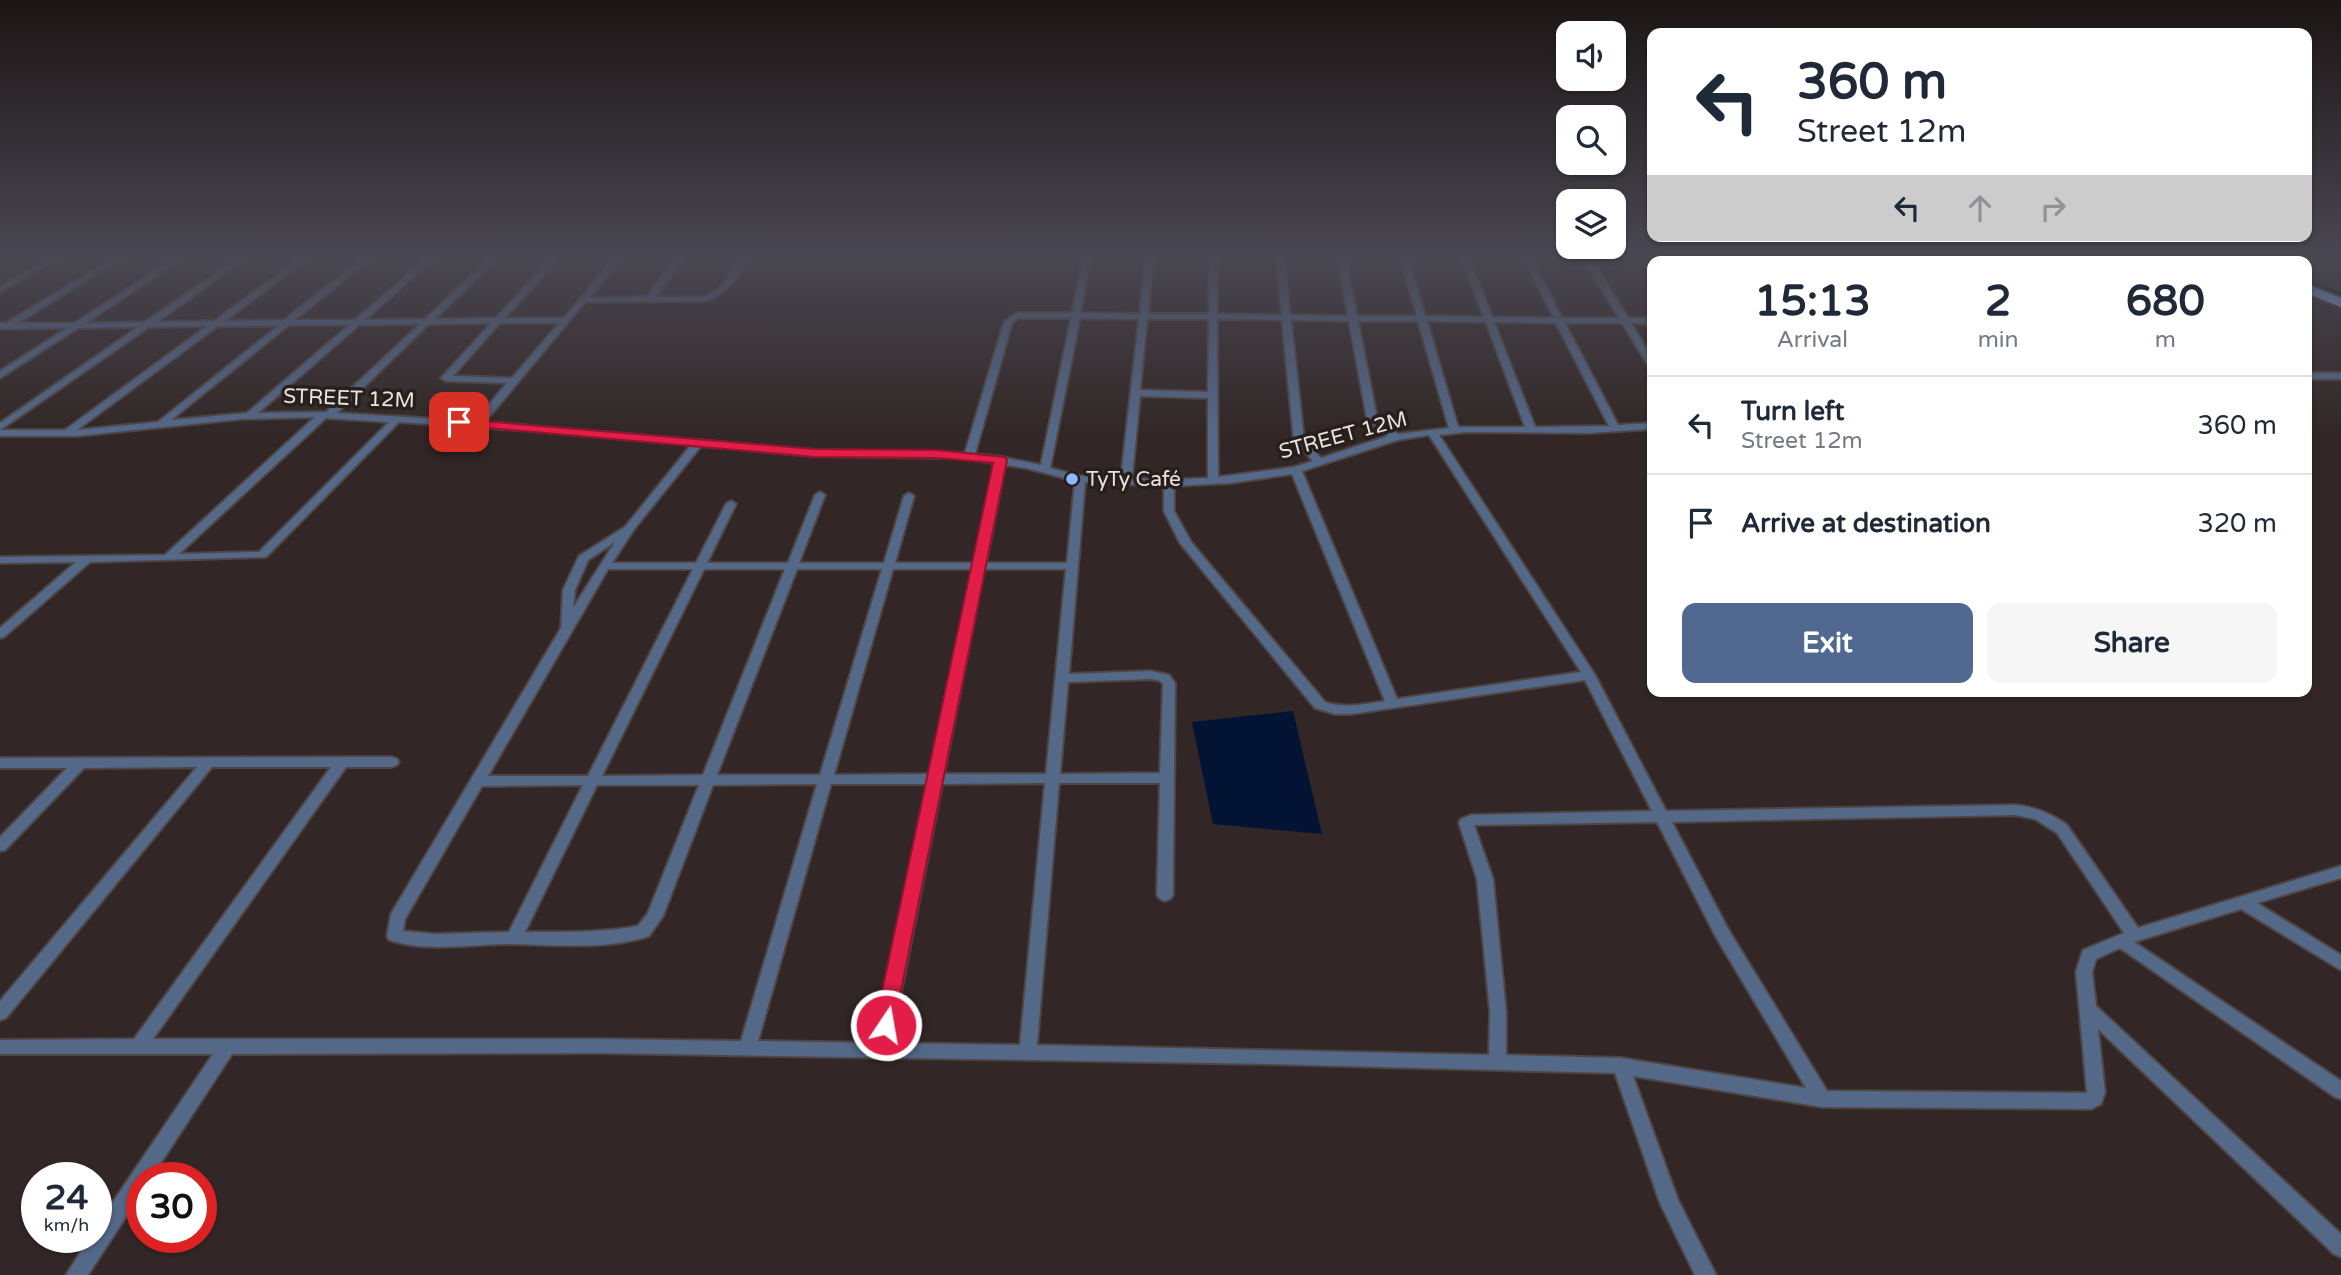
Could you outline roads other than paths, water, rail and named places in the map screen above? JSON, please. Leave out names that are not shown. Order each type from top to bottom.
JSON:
[{"type":"street","points":[[4,326],[23,314]]},
{"type":"street","points":[[0,375],[93,314]]},
{"type":"street","points":[[0,427],[162,314]]},
{"type":"street","points":[[67,433],[228,314]]},
{"type":"street","points":[[161,424],[298,314]]},
{"type":"street","points":[[250,416],[366,314]]},
{"type":"street","points":[[169,558],[435,314]]},
{"type":"street","points":[[501,314],[446,378],[515,381]]},
{"type":"street","points":[[478,424],[571,314]]},
{"type":"street","points":[[969,456],[1011,317],[1025,314]]},
{"type":"street","points":[[1040,314],[1647,321]]},
{"type":"street","points":[[1352,314],[1372,419],[1396,437]]},
{"type":"street","points":[[1420,314],[1454,430]]},
{"type":"street","points":[[1487,314],[1531,429]]},
{"type":"street","points":[[1556,314],[1615,429]]},
{"type":"street","points":[[1621,314],[1647,357]]},
{"type":"street","points":[[1045,469],[1076,316]]},
{"type":"street","points":[[1126,482],[1143,316]]},
{"type":"street","points":[[1213,317],[1213,481]]},
{"type":"street","points":[[1286,317],[1299,441],[1319,462]]},
{"type":"street","points":[[4,326],[566,320]]},
{"type":"street","points":[[2312,376],[2341,376]]},
{"type":"street","points":[[1135,393],[1213,395]]},
{"type":"street","name":"STREET 12M","points":[[0,433],[67,433],[250,416],[326,415],[478,424],[814,453],[969,456],[1045,469],[1080,479],[1169,483],[1213,481],[1296,470],[1396,437],[1432,432],[1647,426]]},
{"type":"street","points":[[0,560],[262,555],[397,419]]},
{"type":"street","points":[[1432,432],[1589,674],[1722,933],[1822,1099]]},
{"type":"street","points":[[699,442],[631,526],[604,566],[397,919],[395,936],[413,939],[514,938],[624,936],[643,932],[655,916],[820,495]]},
{"type":"street","points":[[881,1050],[1001,460]]},
{"type":"street","points":[[1296,470],[1393,704]]},
{"type":"street","points":[[1028,1052],[1080,479]]},
{"type":"street","points":[[1169,483],[1170,511],[1186,543],[1320,705],[1335,710],[1393,704],[1589,674]]},
{"type":"street","points":[[747,1048],[909,496]]},
{"type":"street","points":[[514,938],[731,505]]},
{"type":"street","points":[[565,632],[569,590],[583,558],[631,526]]},
{"type":"street","points":[[0,634],[87,559]]},
{"type":"street","points":[[604,566],[1072,566]]},
{"type":"street","points":[[1062,678],[1151,675],[1164,678],[1169,683],[1165,895]]},
{"type":"street","points":[[0,846],[81,762]]},
{"type":"street","points":[[0,1013],[209,762]]},
{"type":"street","points":[[138,1047],[342,762]]},
{"type":"street","points":[[0,763],[392,762]]},
{"type":"street","points":[[479,782],[1166,778]]},
{"type":"street","points":[[1497,1063],[1498,1012],[1485,879],[1466,823],[1482,818],[2029,812],[2050,820],[2062,830],[2127,938],[2341,1091]]},
{"type":"street","points":[[0,1047],[747,1048],[1621,1066],[1822,1099],[2091,1101],[2096,1093],[2084,972],[2088,955],[2127,938],[2341,872]]},
{"type":"street","points":[[2241,901],[2341,963]]},
{"type":"street","points":[[2088,1009],[2341,1247]]},
{"type":"street","points":[[76,1275],[227,1047]]},
{"type":"street","points":[[1621,1066],[1670,1203],[1706,1275]]},
{"type":"water","points":[[1293,711],[1322,834],[1213,824],[1192,722]]},
{"type":"place","name":"TyTy Café","points":[[1072,479]]}]
